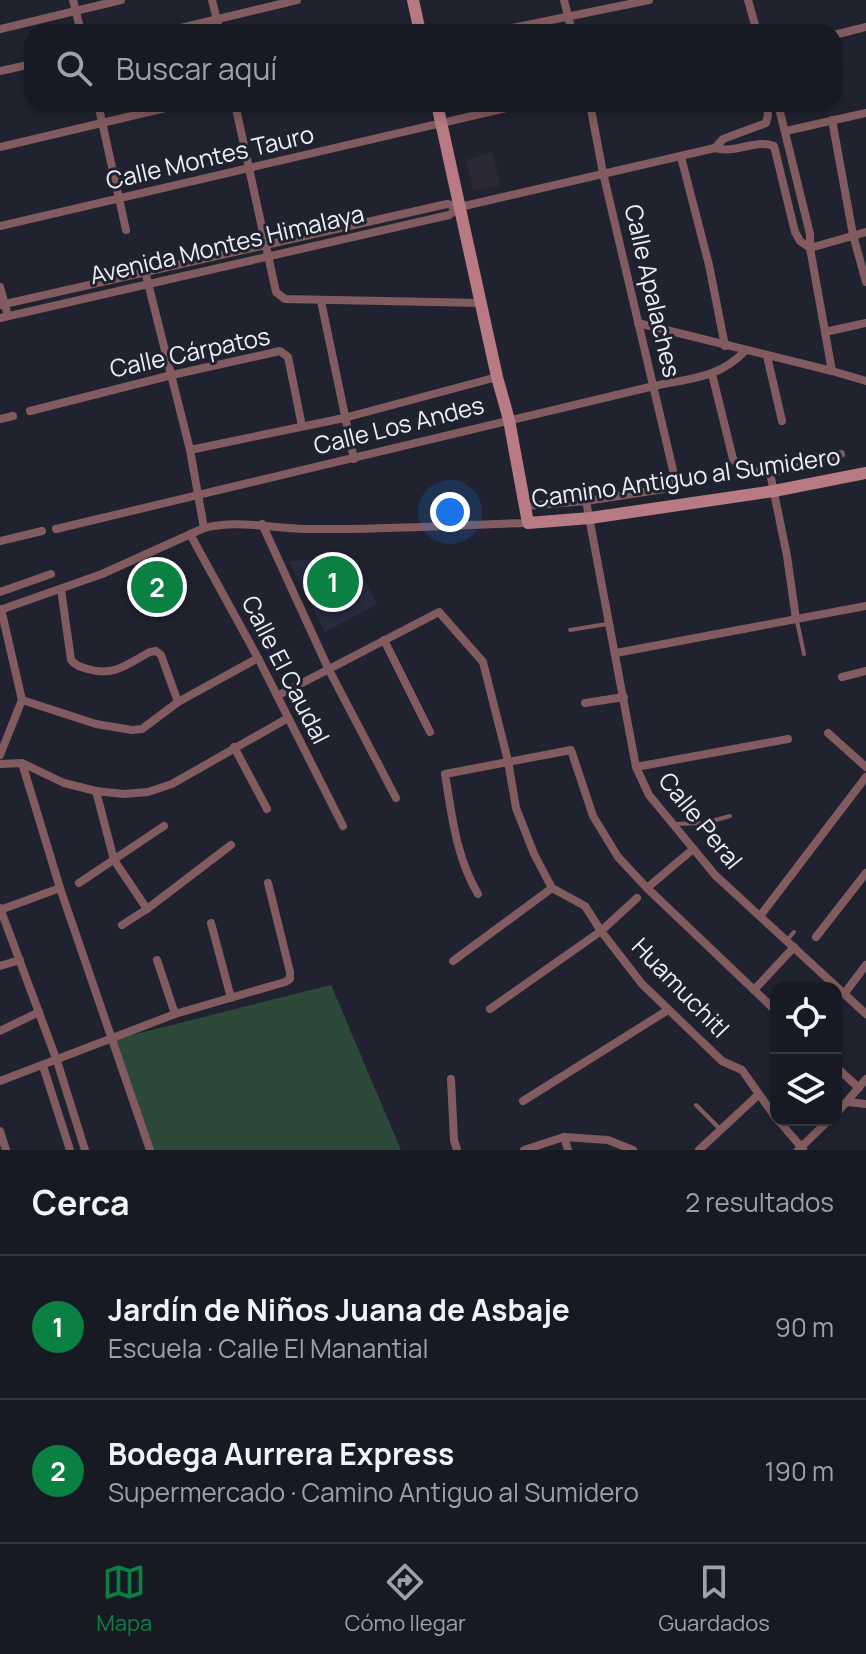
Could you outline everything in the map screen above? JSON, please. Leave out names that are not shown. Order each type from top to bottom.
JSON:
[{"type":"main road","points":[[413,0],[418,24]]},
{"type":"main road","points":[[439,112],[509,420],[528,523]]},
{"type":"main road","name":"Camino Antiguo al Sumidero","points":[[528,523],[590,518],[774,491],[866,473]]},
{"type":"street","points":[[73,0],[79,24]]},
{"type":"street","points":[[0,29],[121,0]]},
{"type":"street","points":[[212,0],[218,24]]},
{"type":"street","points":[[197,24],[297,0]]},
{"type":"street","points":[[564,0],[570,24]]},
{"type":"street","points":[[528,24],[649,0]]},
{"type":"street","points":[[748,0],[755,24]]},
{"type":"street","points":[[842,33],[866,27]]},
{"type":"street","points":[[0,71],[24,66]]},
{"type":"street","points":[[100,112],[126,230]]},
{"type":"street","points":[[0,147],[150,112]]},
{"type":"street","points":[[237,112],[276,292],[280,297],[321,301],[481,303]]},
{"type":"street","name":"Calle Montes Tauro","points":[[0,226],[489,112]]},
{"type":"street","name":"Calle Apalaches","points":[[586,501],[677,487],[592,112]]},
{"type":"street","name":"Avenida Montes Himalaya","points":[[715,148],[723,139],[762,125],[768,119],[767,112]]},
{"type":"street","points":[[780,112],[810,234],[832,371]]},
{"type":"street","points":[[786,131],[866,113]]},
{"type":"street","points":[[832,120],[853,235],[866,282]]},
{"type":"street","name":"Avenida Montes Himalaya","points":[[4,317],[449,215],[460,207],[603,173],[715,148],[727,150],[766,143],[776,150],[795,232],[800,241],[810,248]]},
{"type":"street","points":[[681,157],[709,265],[725,346]]},
{"type":"street","name":"Avenida Montes Himalaya","points":[[3,304],[447,204],[460,207]]},
{"type":"street","points":[[810,248],[866,232]]},
{"type":"street","points":[[145,271],[190,450],[204,528]]},
{"type":"street","points":[[0,287],[4,317]]},
{"type":"street","points":[[321,301],[354,459]]},
{"type":"street","points":[[638,323],[866,381]]},
{"type":"street","points":[[825,332],[866,323]]},
{"type":"street","name":"Calle Cárpatos","points":[[30,411],[280,351],[288,357],[302,426]]},
{"type":"street","name":"Calle Los Andes","points":[[56,529],[712,374],[723,370],[745,351]]},
{"type":"street","points":[[767,356],[782,421]]},
{"type":"street","points":[[712,374],[733,459],[738,465],[753,472],[770,473],[841,454]]},
{"type":"street","name":"Calle Los Andes","points":[[190,450],[344,418],[497,377]]},
{"type":"street","points":[[0,419],[13,416]]},
{"type":"street","points":[[770,473],[796,619]]},
{"type":"street","points":[[526,506],[586,501]]},
{"type":"street","name":"Calle Peral","points":[[586,501],[636,767],[649,795],[692,850],[866,1014]]},
{"type":"street","name":"Camino Antiguo al Sumidero","points":[[0,609],[102,574],[204,528],[220,524],[262,524],[304,529],[528,523]]},
{"type":"street","points":[[262,524],[328,668],[396,798]]},
{"type":"street","points":[[0,541],[42,531]]},
{"type":"street","name":"Calle El Caudal","points":[[190,534],[258,658],[343,826]]},
{"type":"street","points":[[0,592],[51,574]]},
{"type":"street","points":[[61,589],[71,660],[75,665],[111,673],[156,651],[161,655],[178,702]]},
{"type":"street","points":[[616,653],[866,606]]},
{"type":"street","points":[[0,609],[22,700],[0,755]]},
{"type":"street","points":[[277,696],[439,612],[483,662],[508,761],[516,808],[552,888],[453,961]]},
{"type":"street","points":[[384,640],[430,732]]},
{"type":"street","points":[[22,700],[96,724],[142,729],[178,702],[258,658]]},
{"type":"street","points":[[842,677],[866,671]]},
{"type":"street","points":[[585,703],[624,697]]},
{"type":"street","points":[[0,764],[22,763],[64,783],[96,791],[124,794],[148,792],[172,784],[288,718]]},
{"type":"street","points":[[828,733],[866,767]]},
{"type":"street","points":[[636,767],[788,739]]},
{"type":"street","points":[[234,747],[267,809]]},
{"type":"street","points":[[478,894],[465,871],[457,844],[445,774],[571,750],[603,836],[647,888],[770,1005]]},
{"type":"street","points":[[22,763],[60,888],[150,1150]]},
{"type":"street","points":[[760,916],[866,777]]},
{"type":"street","points":[[96,791],[114,860],[147,909]]},
{"type":"street","points":[[79,883],[164,826]]},
{"type":"street","points":[[122,925],[231,845]]},
{"type":"street","points":[[647,888],[692,850]]},
{"type":"street","points":[[816,937],[866,873]]},
{"type":"street","points":[[0,1081],[175,1014],[290,979],[268,883]]},
{"type":"street","points":[[60,888],[0,909],[57,1061],[85,1150]]},
{"type":"street","name":"Huamuchitl","points":[[552,888],[585,906],[642,984],[722,1061],[742,1070],[770,1110]]},
{"type":"street","points":[[490,1009],[601,931],[637,898]]},
{"type":"street","points":[[211,923],[231,998]]},
{"type":"street","points":[[754,990],[794,947]]},
{"type":"street","points":[[0,966],[20,960]]},
{"type":"street","points":[[157,960],[175,1014]]},
{"type":"street","points":[[844,994],[866,965]]},
{"type":"street","points":[[523,1101],[668,1010]]},
{"type":"street","points":[[0,1031],[39,1012]]},
{"type":"street","points":[[43,1066],[70,1150]]},
{"type":"street","points":[[842,1072],[859,1088]]},
{"type":"street","points":[[451,1079],[457,1150]]},
{"type":"street","points":[[842,1108],[866,1079]]},
{"type":"street","points":[[699,1150],[758,1095]]},
{"type":"street","points":[[848,1102],[866,1104]]},
{"type":"street","name":"Huamuchitl","points":[[783,1126],[801,1149]]},
{"type":"street","points":[[801,1149],[823,1126]]},
{"type":"street","points":[[0,1131],[6,1150]]},
{"type":"street","points":[[564,1137],[568,1150]]},
{"type":"street","points":[[524,1150],[564,1137],[608,1140],[629,1148]]},
{"type":"lane","points":[[796,619],[804,654]]},
{"type":"lane","points":[[570,630],[610,623]]},
{"type":"lane","points":[[672,824],[705,823],[730,816]]},
{"type":"lane","points":[[705,823],[722,843]]},
{"type":"lane","points":[[787,940],[794,932]]},
{"type":"lane","points":[[696,1105],[720,1129]]},
{"type":"shaded area","points":[[493,152],[500,185],[473,191],[466,160]]},
{"type":"shaded area","points":[[354,558],[377,604],[325,632],[289,561]]},
{"type":"green space","points":[[331,985],[401,1150],[154,1150],[116,1039]]},
{"type":"building","points":[[160,564],[177,599],[154,613],[137,576]]},
{"type":"place","name":"Jardín de Niños Juana de Asbaje","points":[[333,582]]},
{"type":"place","name":"Bodega Aurrera Express","points":[[157,587]]}]
